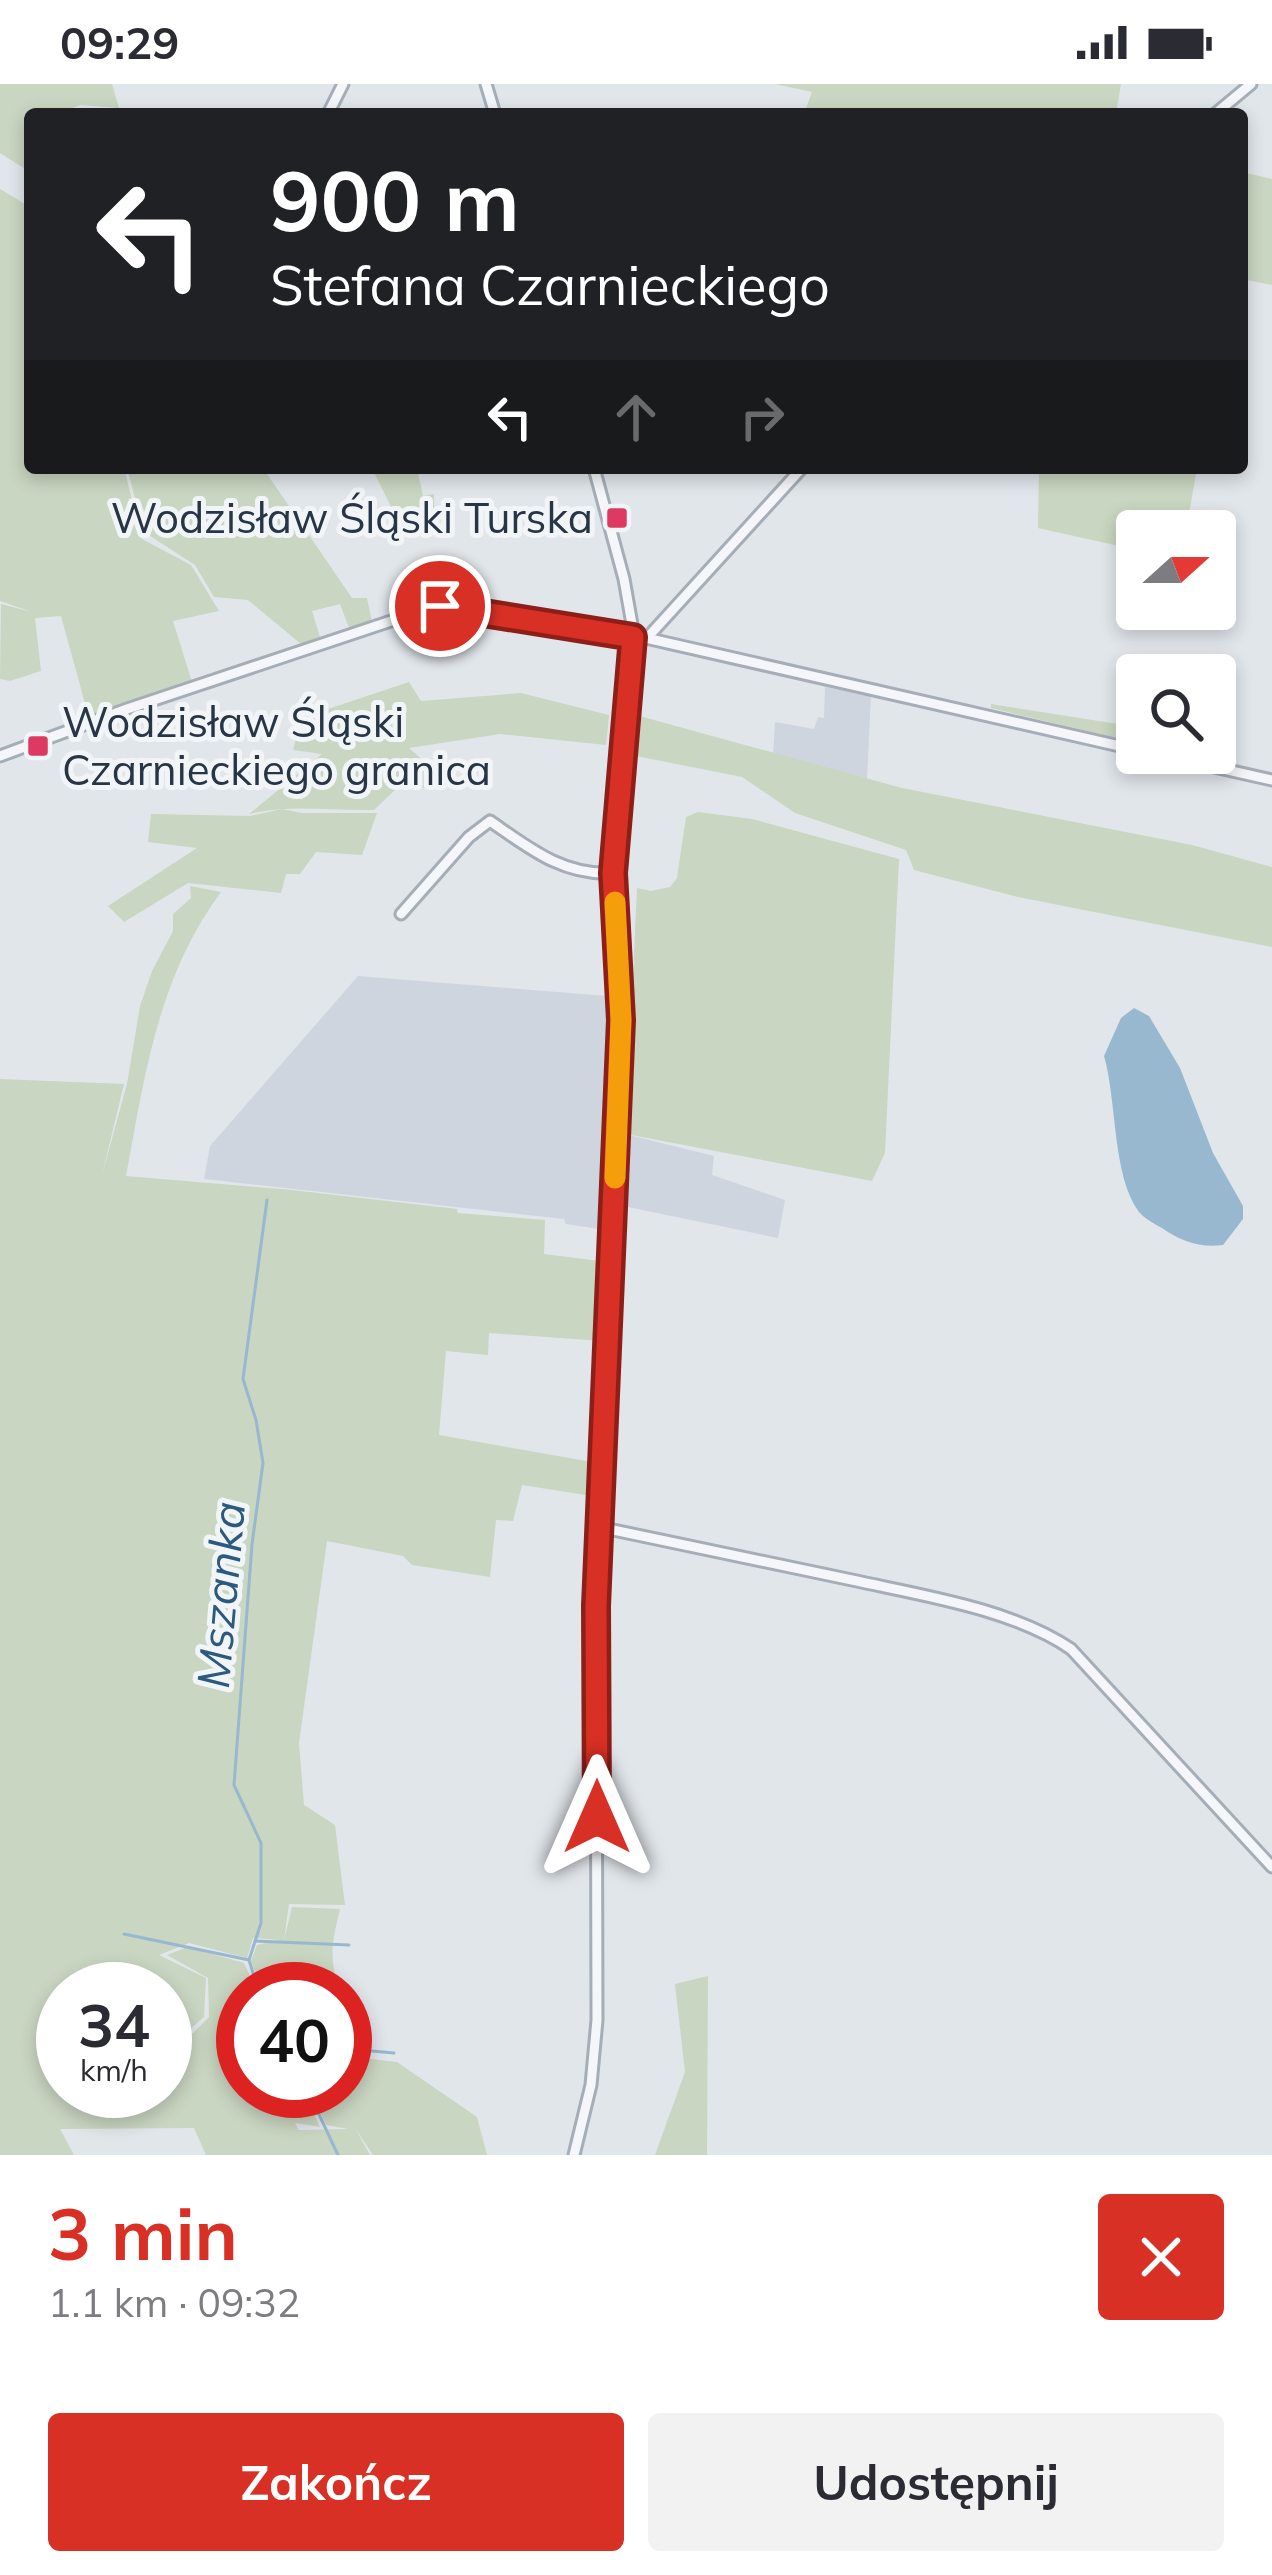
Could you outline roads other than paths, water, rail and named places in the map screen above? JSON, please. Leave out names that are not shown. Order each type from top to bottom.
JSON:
[{"type":"street","points":[[1222,108],[1251,84]]},
{"type":"street","points":[[574,2155],[591,2085],[597,2020],[599,1527],[621,1042],[613,873],[633,637],[630,604],[596,474]]},
{"type":"street","points":[[646,638],[796,474]]},
{"type":"street","points":[[0,756],[427,608],[452,606],[646,638],[1116,745]]},
{"type":"street","points":[[1236,773],[1272,781]]},
{"type":"street","points":[[401,914],[469,837],[490,821],[540,856],[569,869],[613,873]]},
{"type":"street","points":[[599,1527],[950,1603],[1057,1639],[1272,1867]]},
{"type":"water","points":[[1134,1008],[1149,1016],[1180,1068],[1213,1153],[1243,1206],[1243,1219],[1223,1245],[1176,1237],[1144,1217],[1130,1197],[1119,1158],[1104,1056],[1121,1018]]},
{"type":"waterway","name":"Mszanka","points":[[250,1962],[261,1923],[261,1843],[234,1785],[252,1544],[263,1463],[243,1379],[267,1200]]},
{"type":"waterway","points":[[124,1934],[249,1960]]},
{"type":"waterway","points":[[255,1941],[349,1945]]},
{"type":"waterway","points":[[372,2051],[394,2053]]},
{"type":"waterway","name":"Mszanka","points":[[321,2118],[338,2155]]},
{"type":"place","name":"Wodzisław Śląski Turska","points":[[617,518]]},
{"type":"place","name":"Wodzisław Śląski Czarnieckiego granica","points":[[38,746]]}]
